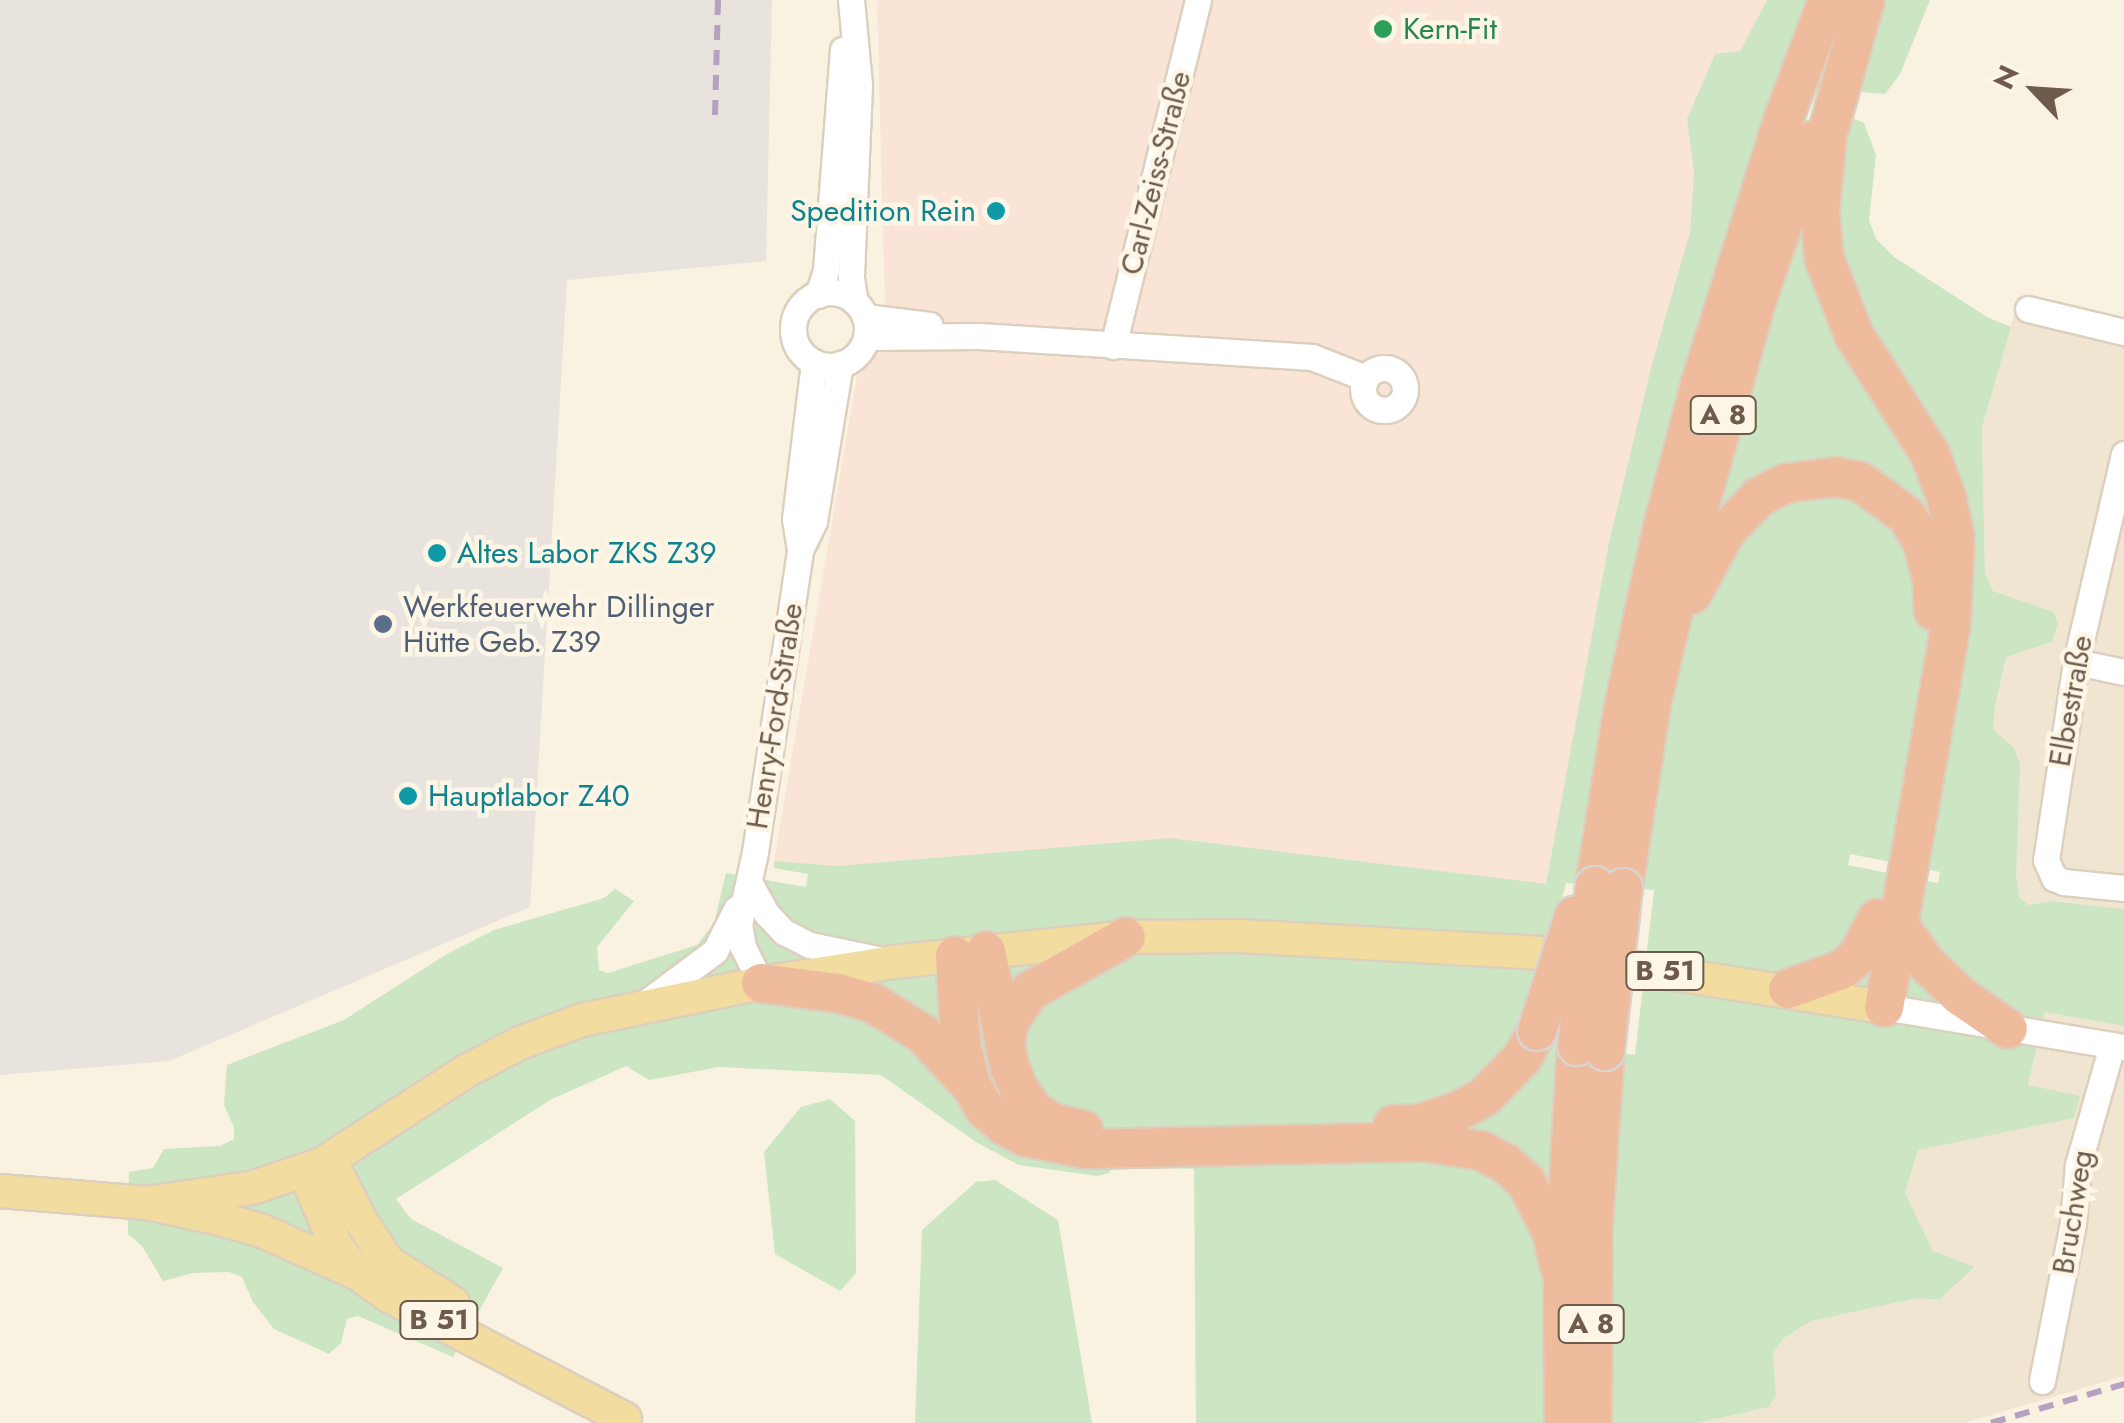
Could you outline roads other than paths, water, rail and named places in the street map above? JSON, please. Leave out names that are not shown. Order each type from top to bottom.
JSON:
[{"type":"highway","name":"A 8","points":[[1828,0],[1834,53]]},
{"type":"highway","name":"A 8","points":[[1600,886],[1651,705],[1730,388],[1808,128],[1834,53],[1864,0]]},
{"type":"highway","name":"A 8","points":[[1564,1423],[1563,1279],[1591,1049],[1602,827],[1662,530],[1706,365],[1808,128]]},
{"type":"highway","points":[[1808,128],[1824,258],[1836,300],[1930,454],[1946,496],[1955,536],[1951,624],[1871,1004]]},
{"type":"highway","points":[[1651,705],[1705,566],[1726,531],[1759,497],[1800,480],[1836,477],[1861,482],[1908,516],[1922,541],[1932,578],[1934,620],[1887,920],[1858,956],[1841,970],[1788,989]]},
{"type":"highway","points":[[971,953],[1019,1088],[1034,1112],[1052,1123],[1078,1130],[1229,1131],[1420,1124],[1484,1097],[1506,1076],[1537,1031],[1600,886]]},
{"type":"highway","points":[[1887,920],[1960,996],[2008,1029]]},
{"type":"highway","points":[[1005,1042],[1009,1021],[1030,991],[1126,937]]},
{"type":"highway","points":[[970,1085],[962,1046],[971,953]]},
{"type":"highway","points":[[761,983],[838,992],[872,1003],[923,1034],[970,1085],[985,1109],[1006,1126],[1056,1146],[1085,1149],[1426,1142],[1482,1151],[1506,1163],[1526,1182],[1552,1230],[1563,1279]]},
{"type":"highway","name":"A 8","points":[[1591,1049],[1592,1423]]},
{"type":"main road","name":"B 51","points":[[317,1165],[520,1042],[582,1020],[761,983],[971,953],[1126,937],[1238,936],[1542,952],[1871,1004]]},
{"type":"main road","name":"B 51","points":[[317,1165],[337,1248],[360,1275],[388,1296],[628,1421]]},
{"type":"main road","name":"B 51","points":[[317,1165],[388,1262],[418,1285],[532,1352],[628,1421]]},
{"type":"main road","points":[[146,1203],[255,1187],[317,1165]]},
{"type":"main road","points":[[20,1193],[146,1203],[260,1230],[360,1275]]},
{"type":"street","points":[[818,294],[826,270],[849,0]]},
{"type":"street","points":[[849,0],[859,85],[851,278],[862,319],[857,354],[840,364],[814,362],[798,346],[794,324],[802,306],[818,294],[838,293],[862,319],[979,336],[1312,356],[1366,378]]},
{"type":"street","name":"Carl-Zeiss-Straße","points":[[1114,346],[1198,0]]},
{"type":"street","points":[[2028,309],[2124,332]]},
{"type":"street","name":"Henry-Ford-Straße","points":[[800,550],[794,518],[814,362]]},
{"type":"street","name":"Henry-Ford-Straße","points":[[761,983],[743,947],[739,925],[800,550],[814,521],[840,364]]},
{"type":"street","name":"Elbestraße","points":[[2124,454],[2076,662],[2046,860],[2054,878],[2064,882],[2124,888]]},
{"type":"street","points":[[2076,662],[2124,672]]},
{"type":"street","points":[[749,882],[767,914],[796,939],[834,952],[893,962]]},
{"type":"street","points":[[640,1007],[715,951],[749,882]]},
{"type":"street","points":[[1871,1004],[2118,1046]]},
{"type":"street","name":"Bruchweg","points":[[2042,1381],[2073,1223],[2078,1165],[2118,1046]]},
{"type":"railway","points":[[715,115],[718,0]]},
{"type":"railway","points":[[1991,1423],[2124,1384]]},
{"type":"place","name":"Kern-Fit","points":[[1383,29]]},
{"type":"place","name":"Spedition Rein","points":[[996,211]]},
{"type":"place","name":"Altes Labor ZKS Z39","points":[[437,553]]},
{"type":"place","name":"Werkfeuerwehr Dillinger Hütte Geb. Z39","points":[[383,624]]},
{"type":"place","name":"Hauptlabor Z40","points":[[408,796]]}]
